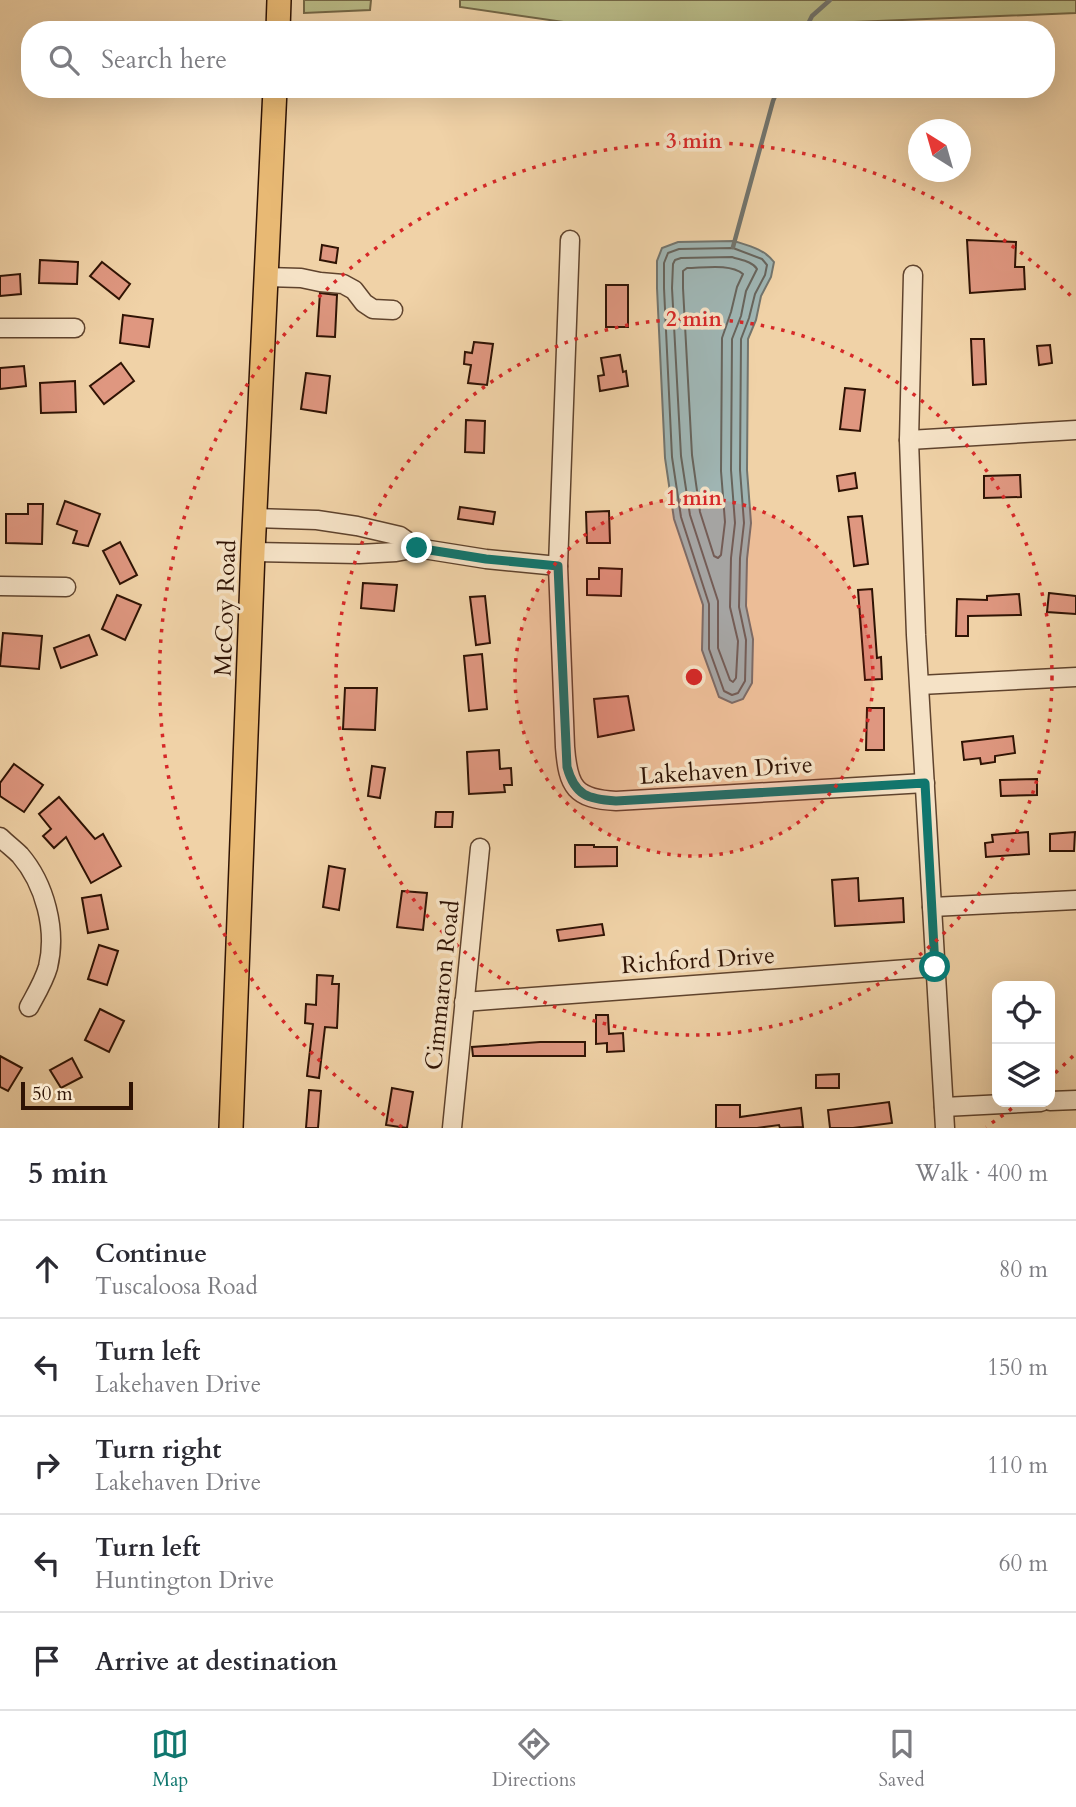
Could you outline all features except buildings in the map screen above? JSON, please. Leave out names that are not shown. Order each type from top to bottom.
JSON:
[{"type":"main road","points":[[278,21],[279,0]]},
{"type":"main road","name":"McCoy Road","points":[[231,1128],[253,552],[275,98]]},
{"type":"street","name":"Lakehaven Drive","points":[[570,240],[558,566],[567,767],[570,780],[585,796],[616,801],[925,783]]},
{"type":"street","points":[[913,275],[909,440],[945,1128]]},
{"type":"street","points":[[266,276],[342,284],[354,290],[364,303],[373,309],[393,310]]},
{"type":"street","points":[[0,328],[75,328]]},
{"type":"street","points":[[909,440],[1076,430]]},
{"type":"street","points":[[255,517],[317,520],[368,528],[400,537],[417,548]]},
{"type":"street","points":[[253,552],[359,554],[417,548],[486,559],[558,566]]},
{"type":"street","points":[[0,586],[66,587]]},
{"type":"street","points":[[920,685],[1076,677]]},
{"type":"street","points":[[0,837],[20,856],[36,879],[50,927],[48,967],[29,1007]]},
{"type":"street","name":"Cimmaron Road","points":[[452,1128],[481,848]]},
{"type":"street","points":[[932,907],[1076,900]]},
{"type":"street","name":"Richford Drive","points":[[464,1002],[935,967]]},
{"type":"street","points":[[1055,1101],[1076,1100]]},
{"type":"street","points":[[944,1107],[992,1105]]},
{"type":"green space","points":[[304,0],[371,0],[370,10],[304,13]]},
{"type":"green space","points":[[460,0],[1076,0],[1076,13],[878,21],[557,21],[460,7]]},
{"type":"water","points":[[734,241],[761,251],[774,262],[748,339],[747,470],[751,523],[746,606],[753,639],[752,683],[743,699],[732,703],[719,697],[702,650],[703,605],[674,519],[665,458],[657,261],[662,248],[678,242]]},
{"type":"waterway","points":[[810,21],[830,0]]},
{"type":"waterway","points":[[733,247],[774,98]]},
{"type":"route","points":[[417,548],[486,559],[558,566],[567,767],[570,780],[585,796],[616,801],[925,783],[935,967]]}]
